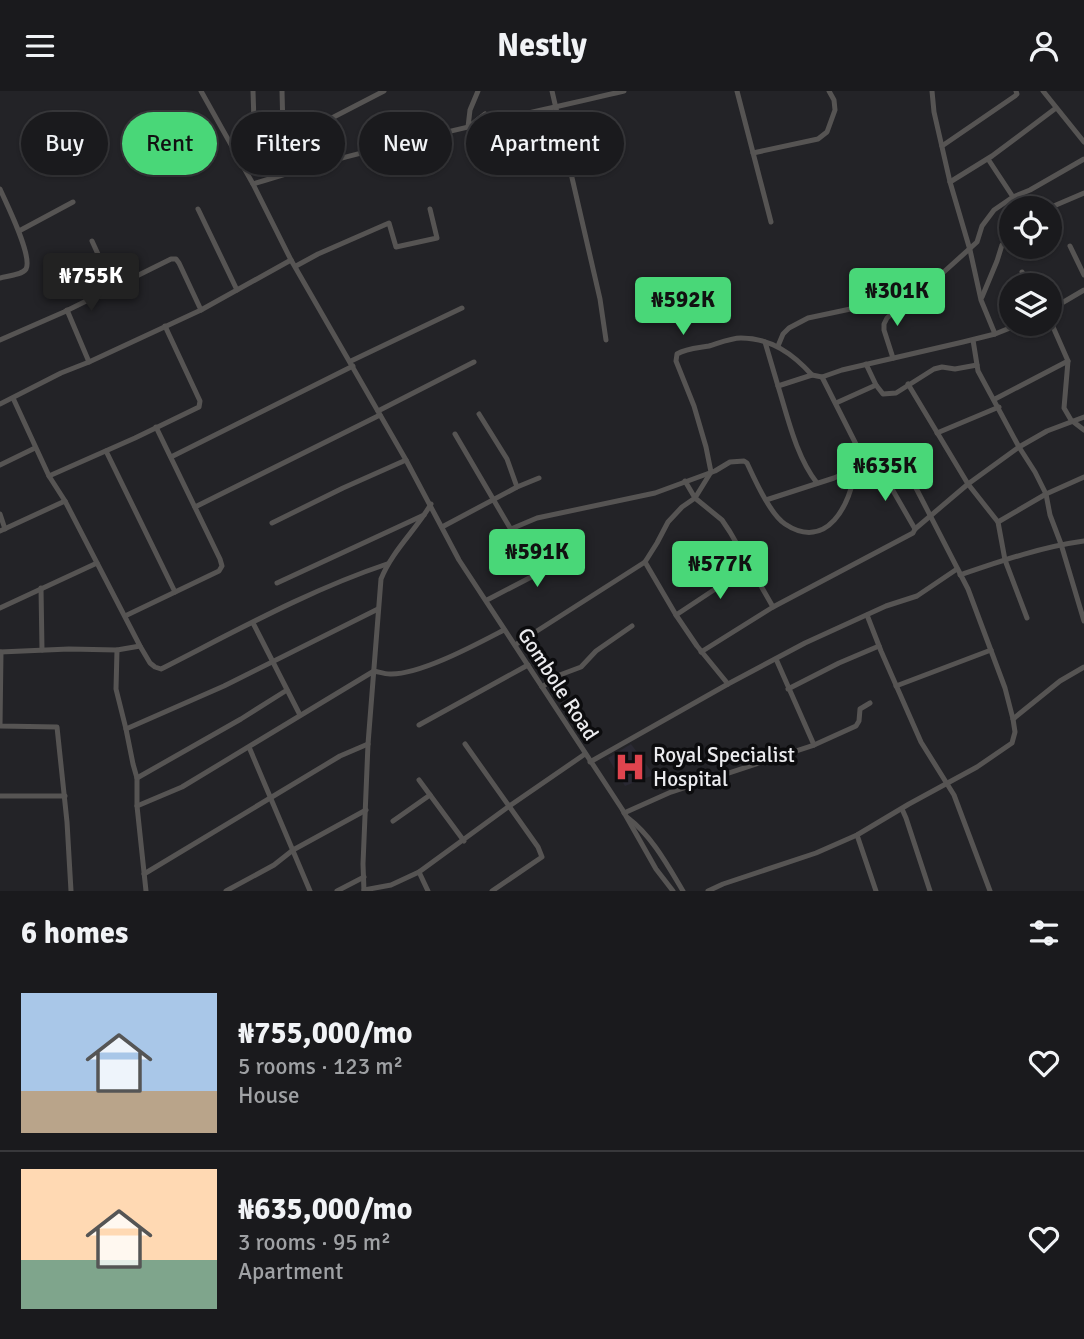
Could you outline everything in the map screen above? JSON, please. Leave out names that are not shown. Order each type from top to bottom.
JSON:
[{"type":"street","name":"Gombole Road","points":[[201,91],[253,184],[291,260],[431,504],[459,560],[625,815],[656,869],[673,891]]},
{"type":"street","points":[[253,91],[254,112]]},
{"type":"street","points":[[282,91],[283,112]]},
{"type":"street","points":[[343,112],[384,91]]},
{"type":"street","points":[[470,112],[478,91]]},
{"type":"street","points":[[552,91],[600,299],[606,340]]},
{"type":"street","points":[[537,112],[624,91]]},
{"type":"street","points":[[737,91],[771,222]]},
{"type":"street","points":[[753,153],[818,139],[827,132],[835,110],[835,100],[829,91]]},
{"type":"street","points":[[932,91],[934,112],[950,182],[981,300],[995,334]]},
{"type":"street","points":[[942,146],[1015,96],[1016,91]]},
{"type":"street","points":[[1043,91],[1084,142]]},
{"type":"street","points":[[950,182],[988,159],[1056,108]]},
{"type":"street","points":[[253,184],[330,161],[466,127]]},
{"type":"street","points":[[988,159],[1012,196]]},
{"type":"street","points":[[1015,196],[1084,159]]},
{"type":"street","points":[[0,189],[19,231],[27,263],[23,272],[0,278]]},
{"type":"street","points":[[1062,202],[1084,193]]},
{"type":"street","points":[[19,231],[73,202]]},
{"type":"street","points":[[778,345],[782,334],[808,318],[864,306],[895,303],[925,289],[970,250],[977,242],[982,226],[999,207]]},
{"type":"street","points":[[198,209],[237,290]]},
{"type":"street","points":[[296,266],[389,223],[396,247],[437,237],[430,209]]},
{"type":"street","points":[[92,241],[113,287]]},
{"type":"street","points":[[1070,246],[1084,275]]},
{"type":"street","points":[[981,300],[999,255]]},
{"type":"street","points":[[0,340],[171,259],[176,259],[201,310]]},
{"type":"street","points":[[0,404],[61,373],[201,310],[291,260]]},
{"type":"street","points":[[1062,303],[1083,292]]},
{"type":"street","points":[[893,358],[884,324],[902,300]]},
{"type":"street","points":[[171,457],[462,308]]},
{"type":"street","points":[[67,310],[89,362]]},
{"type":"street","points":[[48,475],[199,407],[200,401],[165,326]]},
{"type":"street","points":[[778,386],[812,375],[822,377],[999,332]]},
{"type":"street","points":[[1057,336],[1068,361],[1064,408],[1071,421],[1084,430]]},
{"type":"street","points":[[515,645],[645,562],[668,522],[682,506],[695,498],[711,472],[694,406],[676,361],[677,355],[687,350],[741,338],[778,345],[812,375]]},
{"type":"street","points":[[973,340],[978,371],[1046,494],[1050,515],[1084,621]]},
{"type":"street","points":[[765,342],[782,403],[808,471],[817,483]]},
{"type":"street","points":[[995,399],[1068,361]]},
{"type":"street","points":[[195,507],[474,362]]},
{"type":"street","points":[[866,365],[883,394],[896,393],[934,369],[977,365]]},
{"type":"street","points":[[822,377],[866,464]]},
{"type":"street","points":[[908,384],[968,484],[998,522],[1005,560],[1027,618]]},
{"type":"street","points":[[836,403],[876,385]]},
{"type":"street","points":[[13,398],[48,475],[65,501],[140,646],[155,667],[161,669],[323,589],[387,564]]},
{"type":"street","points":[[937,433],[999,407]]},
{"type":"street","points":[[480,414],[507,459],[517,487]]},
{"type":"street","points":[[701,652],[772,607],[913,533],[968,484],[1019,447],[1047,431],[1084,417]]},
{"type":"street","points":[[125,616],[219,571],[222,566],[156,427]]},
{"type":"street","points":[[455,434],[537,575]]},
{"type":"street","points":[[0,465],[35,448]]},
{"type":"street","points":[[106,451],[174,592]]},
{"type":"street","points":[[272,523],[406,460]]},
{"type":"street","points":[[511,529],[537,518],[655,493],[730,462],[744,461],[766,500],[783,523],[805,533],[813,532],[832,524],[840,514],[850,493],[855,469]]},
{"type":"street","points":[[766,500],[834,478],[866,464],[878,468],[884,475],[915,529]]},
{"type":"street","points":[[998,522],[1046,494],[1084,477]]},
{"type":"street","points":[[442,527],[539,478]]},
{"type":"street","points":[[685,481],[695,498],[722,520],[772,607]]},
{"type":"street","points":[[708,891],[816,853],[857,835],[1012,743],[1015,732],[1006,688],[968,590],[916,488]]},
{"type":"street","points":[[0,514],[2,530],[65,501]]},
{"type":"street","points":[[431,504],[387,564],[381,579],[368,744],[364,890],[391,885],[419,872],[586,754]]},
{"type":"street","points":[[277,583],[425,515]]},
{"type":"street","points":[[961,575],[1030,551],[1084,541]]},
{"type":"street","points":[[487,600],[574,553]]},
{"type":"street","points":[[645,562],[701,652],[728,684]]},
{"type":"street","points":[[0,608],[97,563]]},
{"type":"street","points":[[676,615],[750,566]]},
{"type":"street","points":[[590,762],[805,643],[886,606],[917,596],[957,569]]},
{"type":"street","points":[[41,588],[42,650]]},
{"type":"street","points":[[127,729],[224,686],[378,609]]},
{"type":"street","points":[[867,615],[922,742],[954,795],[990,891]]},
{"type":"street","points":[[253,623],[300,715]]},
{"type":"street","points":[[542,687],[557,676],[581,667],[596,651],[632,626]]},
{"type":"street","points":[[137,806],[181,787],[374,671],[387,674],[414,671],[504,630]]},
{"type":"street","points":[[71,891],[65,796],[57,727],[0,726],[1,652],[117,650],[140,646]]},
{"type":"street","points":[[789,689],[879,646]]},
{"type":"street","points":[[117,650],[116,689],[137,778],[137,806],[146,891]]},
{"type":"street","points":[[896,686],[991,650]]},
{"type":"street","points":[[776,659],[814,745]]},
{"type":"street","points":[[419,725],[528,666]]},
{"type":"street","points":[[1013,719],[1060,681],[1084,667]]},
{"type":"street","points":[[137,778],[242,719],[287,690]]},
{"type":"street","points":[[683,891],[649,838],[625,815],[671,792],[814,745],[856,726],[860,709],[870,703]]},
{"type":"street","points":[[144,874],[340,756],[368,744]]},
{"type":"street","points":[[465,744],[538,847],[542,857],[500,889],[492,891]]},
{"type":"street","points":[[249,747],[310,891]]},
{"type":"street","points":[[419,780],[464,841]]},
{"type":"street","points":[[393,821],[430,795]]},
{"type":"street","points":[[0,796],[65,796]]},
{"type":"street","points":[[902,809],[930,891]]},
{"type":"street","points":[[226,891],[366,810]]},
{"type":"street","points":[[857,835],[875,889],[866,891]]},
{"type":"street","points":[[419,872],[429,891]]},
{"type":"street","points":[[337,891],[364,877]]},
{"type":"shaded area","name":"Royal Specialist Hospital","points":[[631,744],[654,775],[625,786],[608,758]]},
{"type":"place","name":"Royal Specialist Hospital","points":[[630,767]]}]
